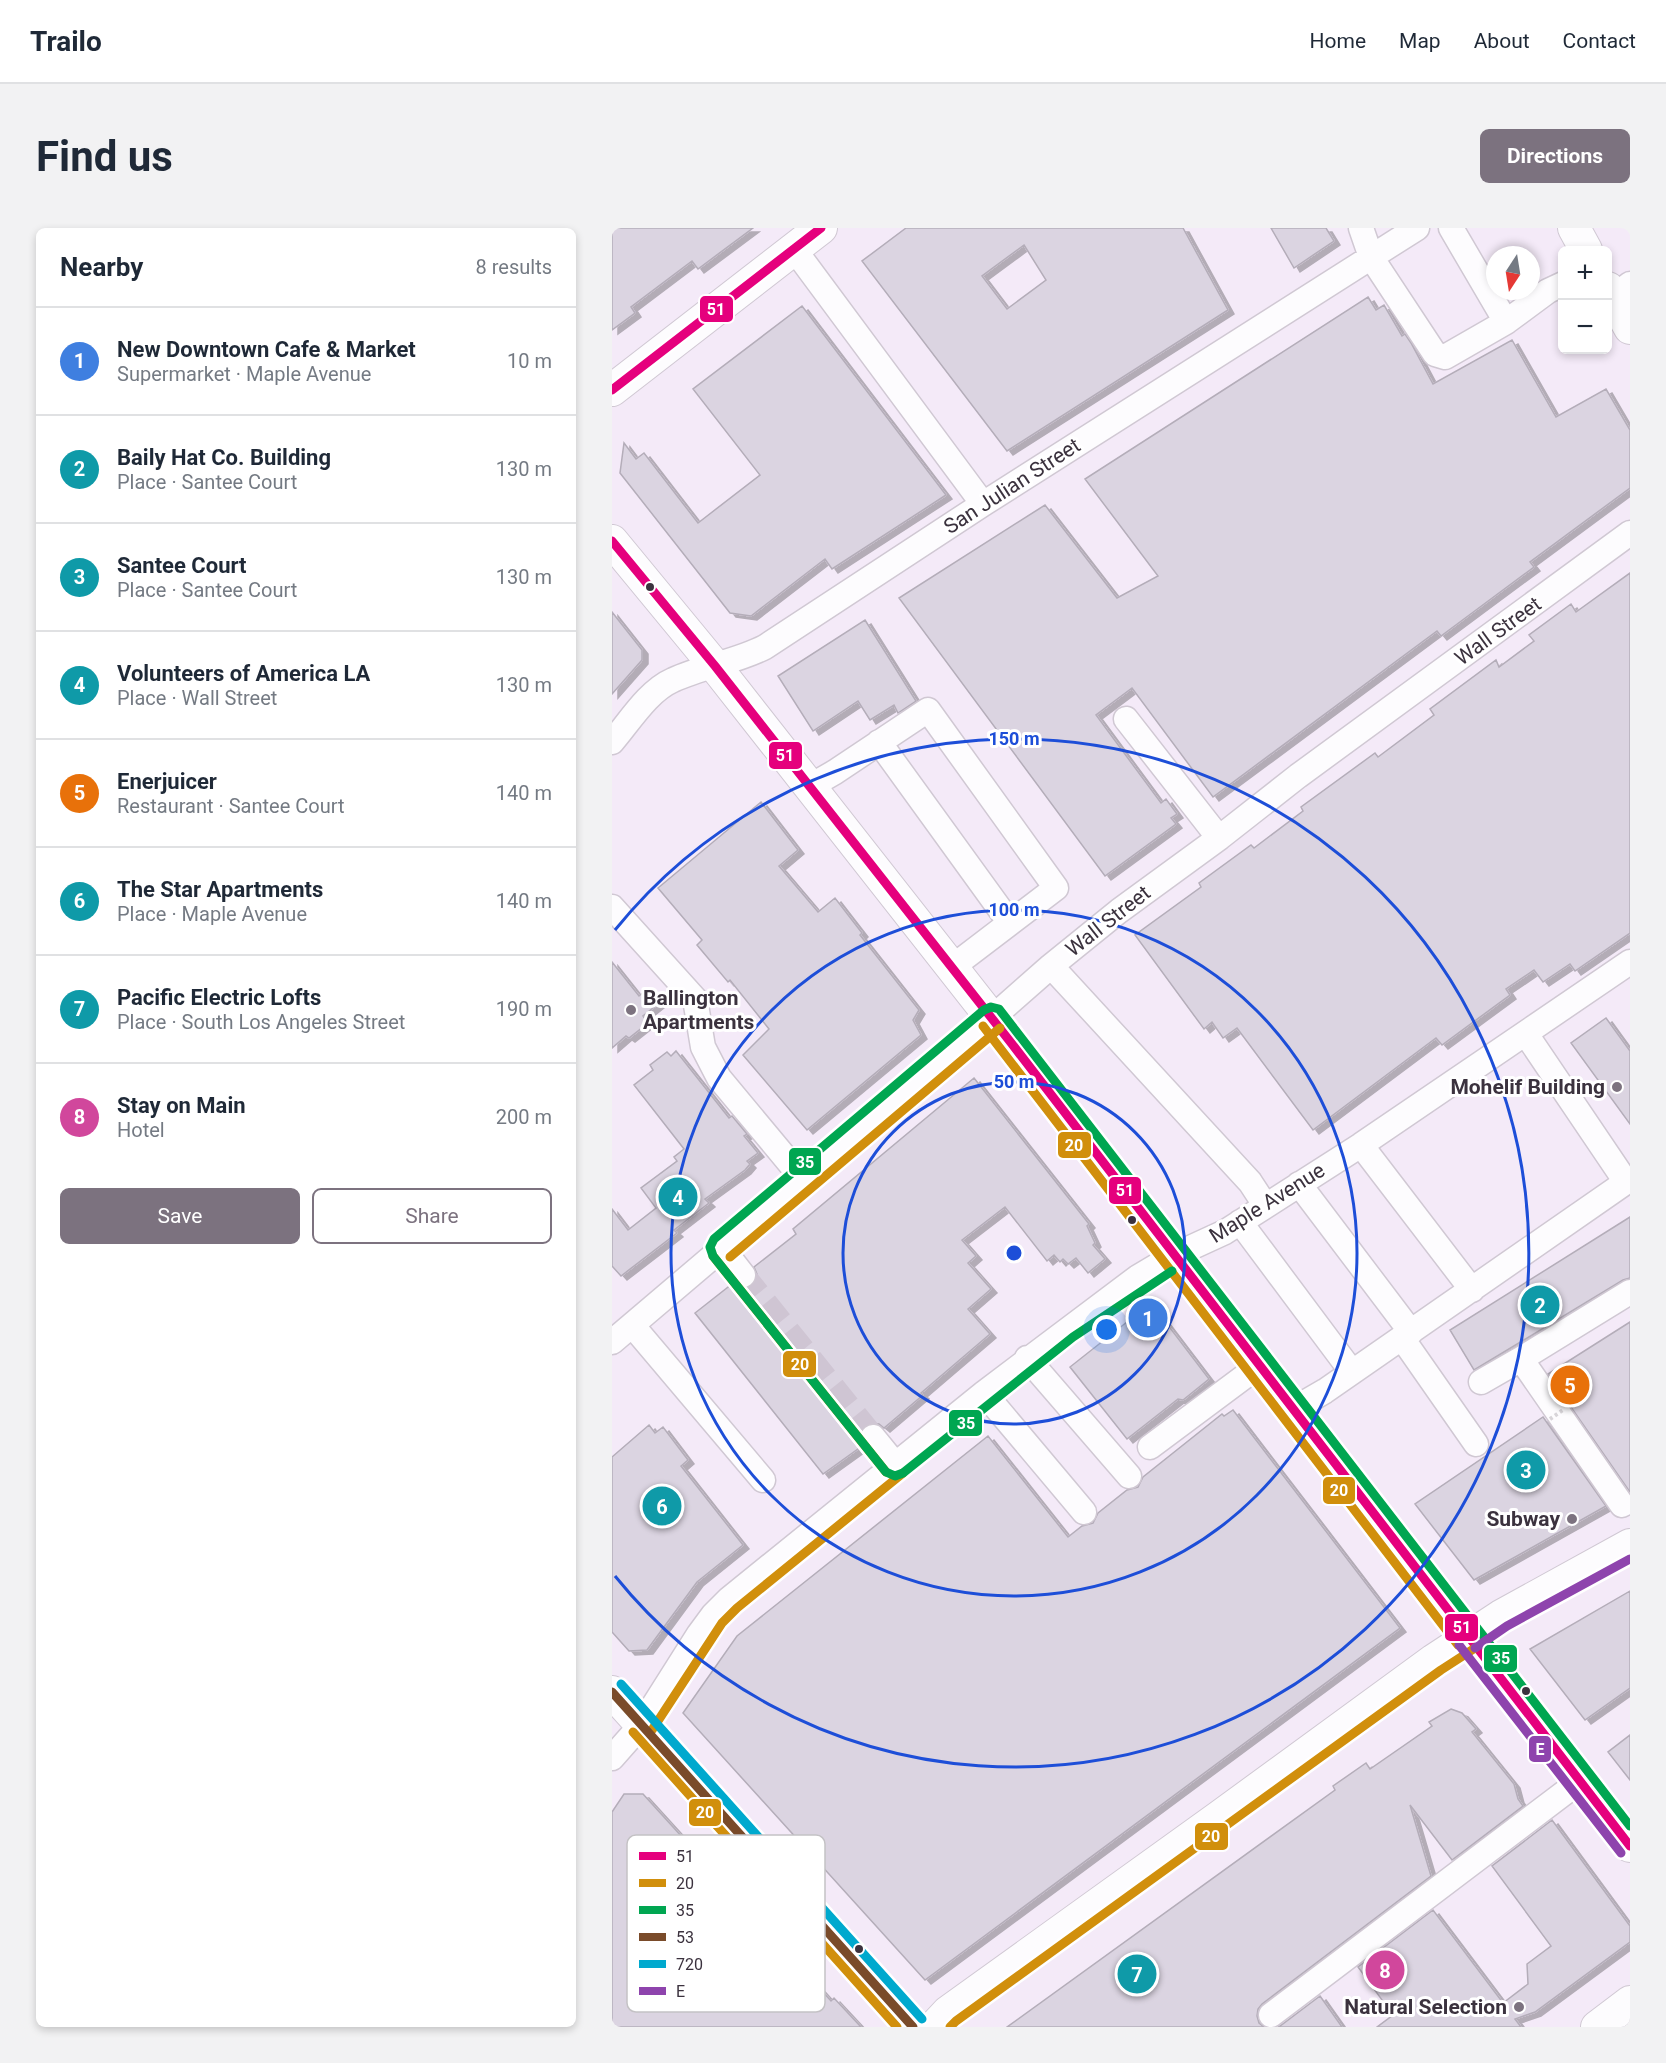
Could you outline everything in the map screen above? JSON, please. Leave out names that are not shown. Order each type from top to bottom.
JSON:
[{"type":"main road","points":[[617,387],[821,228]]},
{"type":"main road","points":[[1574,228],[1584,246]]},
{"type":"main road","points":[[1617,290],[1630,328]]},
{"type":"main road","points":[[612,541],[715,666],[992,1019],[1630,1846]]},
{"type":"main road","points":[[934,2027],[948,2012],[1229,1811],[1434,1659],[1501,1616],[1630,1545]]},
{"type":"main road","points":[[612,1692],[741,1835]]},
{"type":"main road","points":[[825,1929],[913,2027]]},
{"type":"main road","points":[[1597,2027],[1630,2002]]},
{"type":"street","points":[[1361,228],[1371,257],[1436,354],[1445,357],[1506,322],[1548,291],[1558,286]]},
{"type":"street","name":"San Julian Street","points":[[612,742],[655,692],[672,680],[734,661],[765,647],[983,504],[1417,228]]},
{"type":"street","points":[[1451,228],[1506,322]]},
{"type":"street","points":[[794,249],[983,504]]},
{"type":"street","name":"Wall Street","points":[[612,1342],[1119,911],[1219,838],[1298,776],[1630,533]]},
{"type":"street","points":[[808,787],[835,772],[928,710],[1056,888],[951,968]]},
{"type":"street","points":[[1126,719],[1219,838]]},
{"type":"street","points":[[879,741],[1010,922]]},
{"type":"street","points":[[612,907],[694,999],[703,1047],[719,1078],[802,1179]]},
{"type":"street","name":"Maple Avenue","points":[[612,1758],[642,1724],[713,1615],[729,1599],[1027,1358],[1138,1277],[1175,1255],[1212,1239],[1361,1145],[1630,962]]},
{"type":"street","points":[[1052,966],[1250,1182],[1265,1205]]},
{"type":"street","points":[[1294,1409],[1325,1391],[1407,1335],[1626,1182],[1526,1034]]},
{"type":"street","points":[[1361,1145],[1472,1290]]},
{"type":"street","points":[[1299,1184],[1407,1335],[1476,1444]]},
{"type":"street","points":[[1240,1222],[1352,1372]]},
{"type":"street","points":[[722,1248],[743,1275]]},
{"type":"street","points":[[1481,1382],[1630,1292]]},
{"type":"street","points":[[632,1324],[763,1480]]},
{"type":"street","points":[[1027,1358],[1129,1476]]},
{"type":"street","points":[[1521,1359],[1622,1505]]},
{"type":"street","points":[[1150,1448],[1260,1365]]},
{"type":"street","points":[[984,1393],[1084,1512]]},
{"type":"street","points":[[873,1437],[895,1464]]},
{"type":"street","points":[[1271,2015],[1580,1782]]},
{"type":"path","points":[[1550,1419],[1563,1410]]},
{"type":"building","points":[[612,228],[753,228],[698,269],[692,261],[631,307],[635,313],[612,330]]},
{"type":"building","points":[[906,228],[1183,228],[1228,310],[1007,451],[862,261]],"holes":[[[1024,245],[1046,280],[1007,309],[982,276]]]},
{"type":"building","points":[[1271,228],[1326,228],[1334,241],[1294,268]]},
{"type":"building","points":[[1368,297],[1376,310],[1384,305],[1402,336],[1405,334],[1411,343],[1433,384],[1512,340],[1556,417],[1606,389],[1630,430],[1630,488],[1530,562],[1534,567],[1441,636],[1437,631],[1213,797],[1132,688],[1096,715],[1161,803],[1166,799],[1177,814],[1171,818],[1176,824],[1105,876],[899,598],[1045,505],[1117,598],[1158,576],[1085,479]]},
{"type":"building","points":[[802,306],[946,495],[832,569],[825,559],[751,616],[730,613],[620,473],[624,443],[636,459],[644,453],[698,523],[760,475],[693,389]]},
{"type":"building","points":[[1630,573],[1630,933],[1575,971],[1570,964],[1543,982],[1534,970],[1506,989],[1510,995],[1442,1045],[1436,1038],[1313,1130],[1237,1028],[1223,1038],[1212,1022],[1204,1029],[1135,935],[1201,887],[1199,883],[1251,845],[1254,848],[1303,811],[1301,807],[1375,753],[1378,757],[1434,715],[1430,709],[1496,660],[1499,667],[1534,641],[1529,635],[1571,604],[1576,612]]},
{"type":"building","points":[[612,612],[642,650],[642,660],[612,694]]},
{"type":"building","points":[[865,620],[916,701],[898,713],[894,705],[870,720],[858,701],[813,731],[778,676]]},
{"type":"building","points":[[761,802],[798,850],[779,866],[818,912],[835,898],[862,933],[860,935],[919,1010],[913,1020],[921,1035],[807,1130],[743,1055],[769,1029],[730,980],[728,982],[697,945],[702,940],[658,888]]},
{"type":"building","name":"Ballington Apartments","points":[[612,962],[639,996],[646,990],[658,1004],[643,1016],[648,1023],[629,1038],[626,1036],[612,1048]]},
{"type":"building","name":"Mohelif Building","points":[[1606,1018],[1630,1051],[1630,1124],[1571,1043]]},
{"type":"building","points":[[676,1051],[729,1118],[732,1116],[747,1134],[744,1136],[758,1153],[747,1161],[750,1164],[745,1170],[705,1199],[709,1203],[674,1230],[677,1233],[621,1276],[612,1266],[612,1209],[628,1230],[656,1208],[641,1188],[677,1161],[674,1157],[684,1149],[634,1085],[653,1070],[650,1065],[667,1052],[671,1056]]},
{"type":"building","points":[[974,1078],[1089,1224],[1087,1226],[1095,1243],[1093,1245],[1105,1259],[1088,1273],[1076,1258],[1068,1264],[1063,1259],[1060,1262],[1054,1255],[1047,1261],[1005,1207],[962,1240],[976,1256],[968,1263],[991,1289],[968,1309],[990,1334],[884,1428],[879,1424],[871,1423],[864,1426],[859,1439],[862,1446],[823,1474],[695,1313],[732,1284],[744,1289],[752,1286],[757,1274],[754,1267],[796,1234],[793,1229]]},
{"type":"building","points":[[1630,1217],[1630,1278],[1623,1280],[1474,1370],[1450,1330]]},
{"type":"building","points":[[1151,1303],[1209,1379],[1183,1400],[1178,1399],[1127,1439],[1070,1367]]},
{"type":"building","points":[[1630,1322],[1630,1492],[1548,1374]]},
{"type":"building","points":[[1233,1410],[1400,1628],[925,1980],[825,1870],[825,1835],[794,1835],[683,1713],[737,1636],[988,1436],[1068,1537],[1082,1526],[1093,1523],[1098,1513],[1127,1490],[1138,1487],[1143,1477],[1222,1414],[1224,1416]]},
{"type":"building","points":[[1543,1417],[1606,1506],[1474,1580],[1415,1504]]},
{"type":"building","points":[[649,1425],[655,1433],[663,1427],[688,1460],[681,1466],[743,1545],[697,1582],[647,1650],[629,1651],[612,1632],[612,1457]]},
{"type":"building","points":[[1630,1591],[1630,1688],[1585,1720],[1530,1649]]},
{"type":"building","points":[[1451,1709],[1462,1713],[1476,1729],[1472,1732],[1514,1784],[1518,1799],[1523,1806],[1452,1860],[1410,1805],[1431,1876],[1262,2004],[1257,2016],[1259,2023],[1264,2027],[1007,2027],[1335,1790],[1333,1786],[1366,1763],[1370,1769],[1432,1726],[1429,1722]]},
{"type":"building","points":[[1630,1735],[1630,1780],[1608,1752]]},
{"type":"building","points":[[624,1794],[643,1794],[680,1835],[627,1835],[627,2012],[825,2012],[825,1994],[831,2001],[834,1998],[861,2027],[612,2027],[612,1812]]},
{"type":"building","points":[[1552,1820],[1630,1926],[1630,1942],[1535,2012],[1515,2019],[1521,2027],[1377,2027],[1393,2015],[1358,1967],[1433,1910],[1503,2003],[1528,1984],[1527,1964],[1551,1946],[1492,1866]]},
{"type":"building","points":[[1320,1996],[1342,2027],[1278,2027],[1280,2026]]},
{"type":"tunnel","points":[[743,1275],[873,1437]]},
{"type":"transit line","name":"51","points":[[612,390],[821,228]]},
{"type":"transit line","name":"51","points":[[612,541],[715,666],[1012,1044],[1630,1846]]},
{"type":"transit line","name":"35","points":[[1172,1271],[1073,1337],[903,1473],[895,1476],[886,1472],[713,1256],[710,1247],[714,1239],[984,1010],[991,1007],[999,1009],[1630,1826]]},
{"type":"transit line","name":"20","points":[[983,1026],[1458,1645]]},
{"type":"transit line","name":"20","points":[[730,1257],[1000,1028]]},
{"type":"transit line","name":"20","points":[[713,1256],[886,1472]]},
{"type":"transit line","name":"20","points":[[652,1730],[722,1623],[737,1608],[903,1473]]},
{"type":"transit line","name":"E","points":[[1475,1648],[1507,1626],[1630,1559]]},
{"type":"transit line","name":"E","points":[[1459,1645],[1621,1853]]},
{"type":"transit line","name":"20","points":[[950,2027],[1441,1670],[1475,1648]]},
{"type":"transit line","name":"720","points":[[621,1684],[757,1835]]},
{"type":"transit line","name":"53","points":[[612,1692],[740,1835]]},
{"type":"transit line","name":"20","points":[[633,1732],[725,1835]]},
{"type":"transit line","name":"720","points":[[825,1911],[922,2019]]},
{"type":"transit line","name":"53","points":[[825,1929],[913,2027]]},
{"type":"transit line","name":"20","points":[[825,1947],[897,2027]]},
{"type":"place","name":"Ballington Apartments","points":[[631,1010]]},
{"type":"place","name":"Mohelif Building","points":[[1617,1087]]},
{"type":"place","name":"Volunteers of America LA","points":[[678,1197]]},
{"type":"place","name":"Baily Hat Co. Building","points":[[1540,1305]]},
{"type":"place","name":"New Downtown Cafe & Market","points":[[1148,1318]]},
{"type":"place","name":"Enerjuicer","points":[[1570,1385]]},
{"type":"place","name":"Santee Court","points":[[1526,1470]]},
{"type":"place","name":"The Star Apartments","points":[[662,1506]]},
{"type":"place","name":"Subway","points":[[1572,1519]]},
{"type":"place","name":"Stay on Main","points":[[1385,1970]]},
{"type":"place","name":"Pacific Electric Lofts","points":[[1137,1974]]},
{"type":"place","name":"Natural Selection","points":[[1519,2007]]}]
